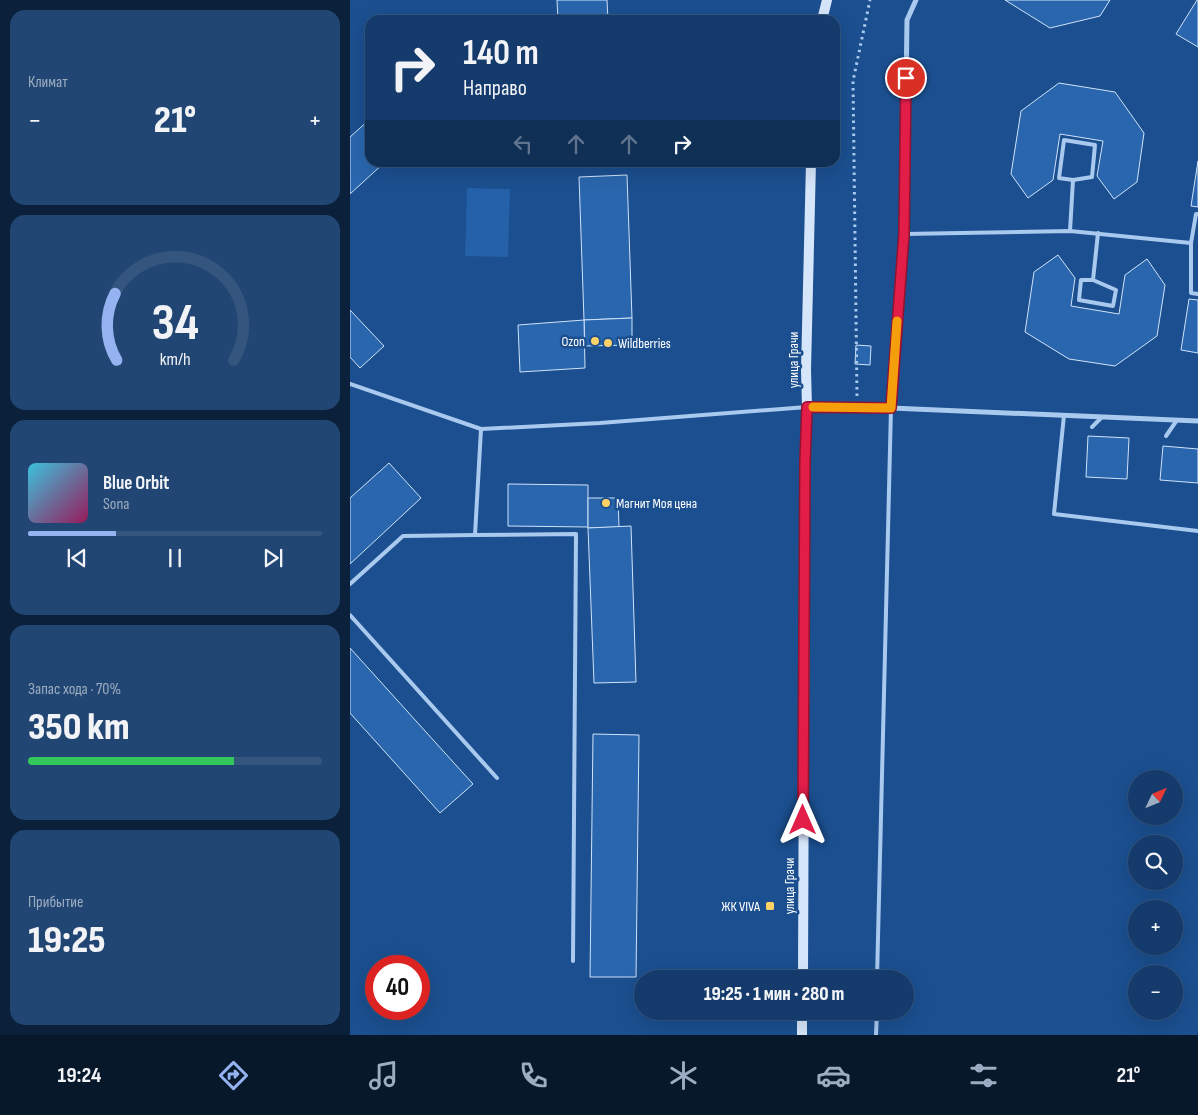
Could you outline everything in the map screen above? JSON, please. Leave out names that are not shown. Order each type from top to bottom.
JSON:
[{"type":"street","points":[[824,15],[828,0]]},
{"type":"street","points":[[891,408],[904,234],[907,20],[916,0]]},
{"type":"street","name":"улица Грачи","points":[[802,970],[806,370],[811,167]]},
{"type":"street","points":[[807,407],[891,408],[1198,421]]},
{"type":"street","points":[[802,1020],[802,1035]]},
{"type":"lane","points":[[1064,140],[1095,145],[1092,177],[1073,180],[1059,178],[1064,140]]},
{"type":"lane","points":[[1070,231],[1073,180]]},
{"type":"lane","points":[[1198,214],[1196,214],[1191,243],[1191,293],[1198,294]]},
{"type":"lane","points":[[904,234],[1070,231],[1191,243]]},
{"type":"lane","points":[[1093,280],[1098,234]]},
{"type":"lane","points":[[1081,280],[1093,280],[1116,290],[1113,306],[1079,300],[1081,280]]},
{"type":"lane","points":[[350,384],[482,429],[600,423],[807,407]]},
{"type":"lane","points":[[877,970],[891,408]]},
{"type":"lane","points":[[1064,415],[1054,514],[1198,531]]},
{"type":"lane","points":[[1092,427],[1102,416]]},
{"type":"lane","points":[[1166,436],[1177,420]]},
{"type":"lane","points":[[475,535],[482,429]]},
{"type":"lane","points":[[350,584],[403,536],[576,534],[573,961]]},
{"type":"lane","points":[[350,615],[497,778]]},
{"type":"lane","points":[[876,1035],[877,1020]]},
{"type":"path","points":[[857,407],[853,81],[870,0]]},
{"type":"shaded area","points":[[467,188],[510,189],[508,257],[465,256]]},
{"type":"building","points":[[557,0],[607,0],[608,15],[558,15]]},
{"type":"building","points":[[1005,0],[1110,0],[1100,16],[1050,28]]},
{"type":"building","points":[[1198,0],[1198,47],[1176,34]]},
{"type":"building","points":[[1059,83],[1115,92],[1144,133],[1137,182],[1114,199],[1097,176],[1103,141],[1060,134],[1053,180],[1028,198],[1011,174],[1021,111]]},
{"type":"building","points":[[365,124],[365,167],[380,167],[350,194],[350,137]]},
{"type":"building","points":[[1198,161],[1198,207],[1191,206]]},
{"type":"building","points":[[627,175],[632,318],[584,320],[579,177]]},
{"type":"building","points":[[1058,255],[1075,278],[1071,306],[1119,314],[1125,275],[1147,259],[1165,285],[1157,336],[1115,366],[1069,359],[1025,332],[1034,272]]},
{"type":"building","points":[[1189,299],[1198,300],[1198,353],[1181,350]]},
{"type":"building","points":[[350,310],[384,346],[360,368],[350,357]]},
{"type":"building","points":[[632,318],[632,345],[585,346],[584,320]]},
{"type":"building","points":[[584,320],[585,368],[520,372],[518,325]]},
{"type":"building","points":[[856,345],[871,346],[870,365],[855,364]]},
{"type":"building","points":[[1088,436],[1129,438],[1127,479],[1086,477]]},
{"type":"building","points":[[1163,446],[1198,449],[1198,483],[1160,480]]},
{"type":"building","points":[[389,463],[421,498],[350,564],[350,498]]},
{"type":"building","points":[[508,484],[588,485],[588,527],[508,526]]},
{"type":"building","points":[[588,498],[618,498],[619,527],[588,528]]},
{"type":"building","points":[[631,526],[636,682],[594,683],[588,528]]},
{"type":"building","points":[[350,648],[473,784],[440,813],[350,713]]},
{"type":"building","points":[[593,734],[639,735],[636,970],[634,970],[634,977],[590,977]]},
{"type":"slow traffic","points":[[813,407],[891,408],[897,321]]},
{"type":"place","name":"Ozon","points":[[595,341]]},
{"type":"place","name":"Wildberries","points":[[608,343]]},
{"type":"place","name":"Магнит Моя цена","points":[[606,503]]},
{"type":"place","name":"ЖК VIVA","points":[[770,906]]},
{"type":"route","points":[[803,820],[807,407],[891,408],[904,234],[906,78]]}]
